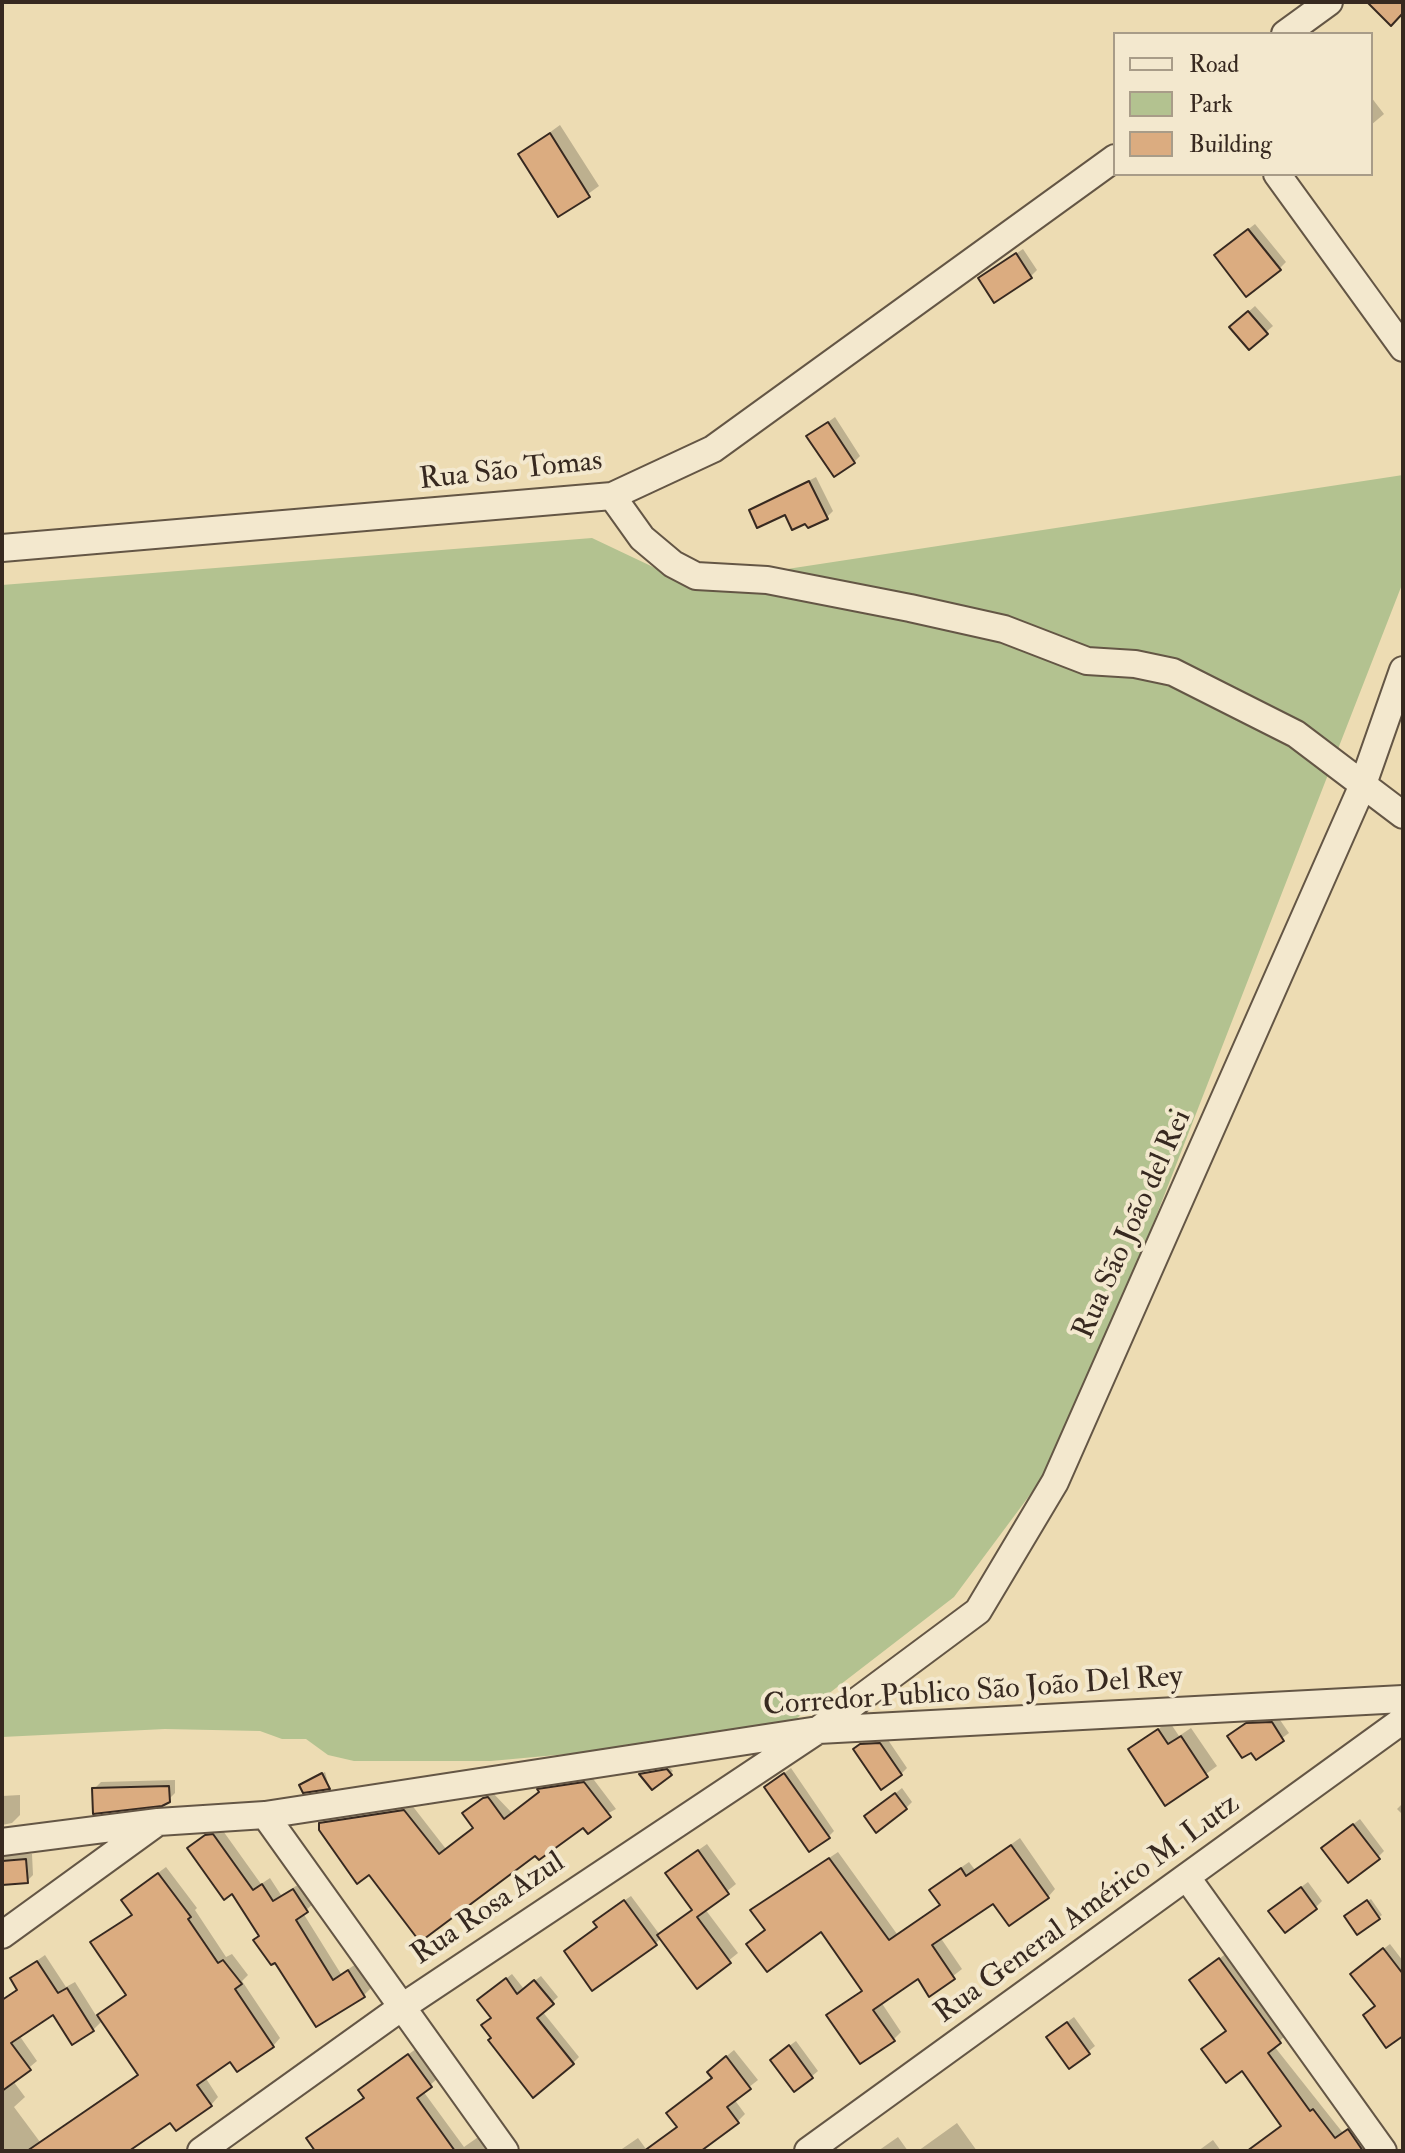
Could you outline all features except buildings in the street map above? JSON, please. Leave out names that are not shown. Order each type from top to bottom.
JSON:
[{"type":"street","points":[[1288,32],[1329,2]]},
{"type":"street","name":"Rua São Tomas","points":[[2,548],[612,496],[713,449],[1113,159]]},
{"type":"street","points":[[1278,176],[1403,348]]},
{"type":"street","points":[[612,496],[642,538],[673,564],[696,576],[767,580],[910,608],[1004,629],[1087,661],[1135,664],[1173,672],[1296,734],[1362,787],[1403,815]]},
{"type":"street","name":"Rua São João del Rei","points":[[818,1730],[978,1611],[1055,1482],[1362,787],[1403,670]]},
{"type":"street","name":"Corredor Publico São João Del Rey","points":[[158,1822],[265,1815],[818,1730],[1403,1699]]},
{"type":"street","name":"Rua General Américo M. Lutz","points":[[808,2151],[1188,1879],[1403,1720]]},
{"type":"street","name":"Rua Rosa Azul","points":[[201,2151],[402,2007],[818,1730]]},
{"type":"street","points":[[265,1815],[505,2151]]},
{"type":"street","points":[[2,1842],[158,1822]]},
{"type":"street","points":[[2,1935],[158,1822]]},
{"type":"street","points":[[1188,1879],[1383,2151]]},
{"type":"green space","points":[[1403,475],[1403,582],[1067,1445],[954,1597],[775,1735],[491,1761],[354,1761],[328,1755],[306,1739],[282,1739],[260,1731],[165,1729],[2,1737],[2,585],[592,538],[689,584]]}]
